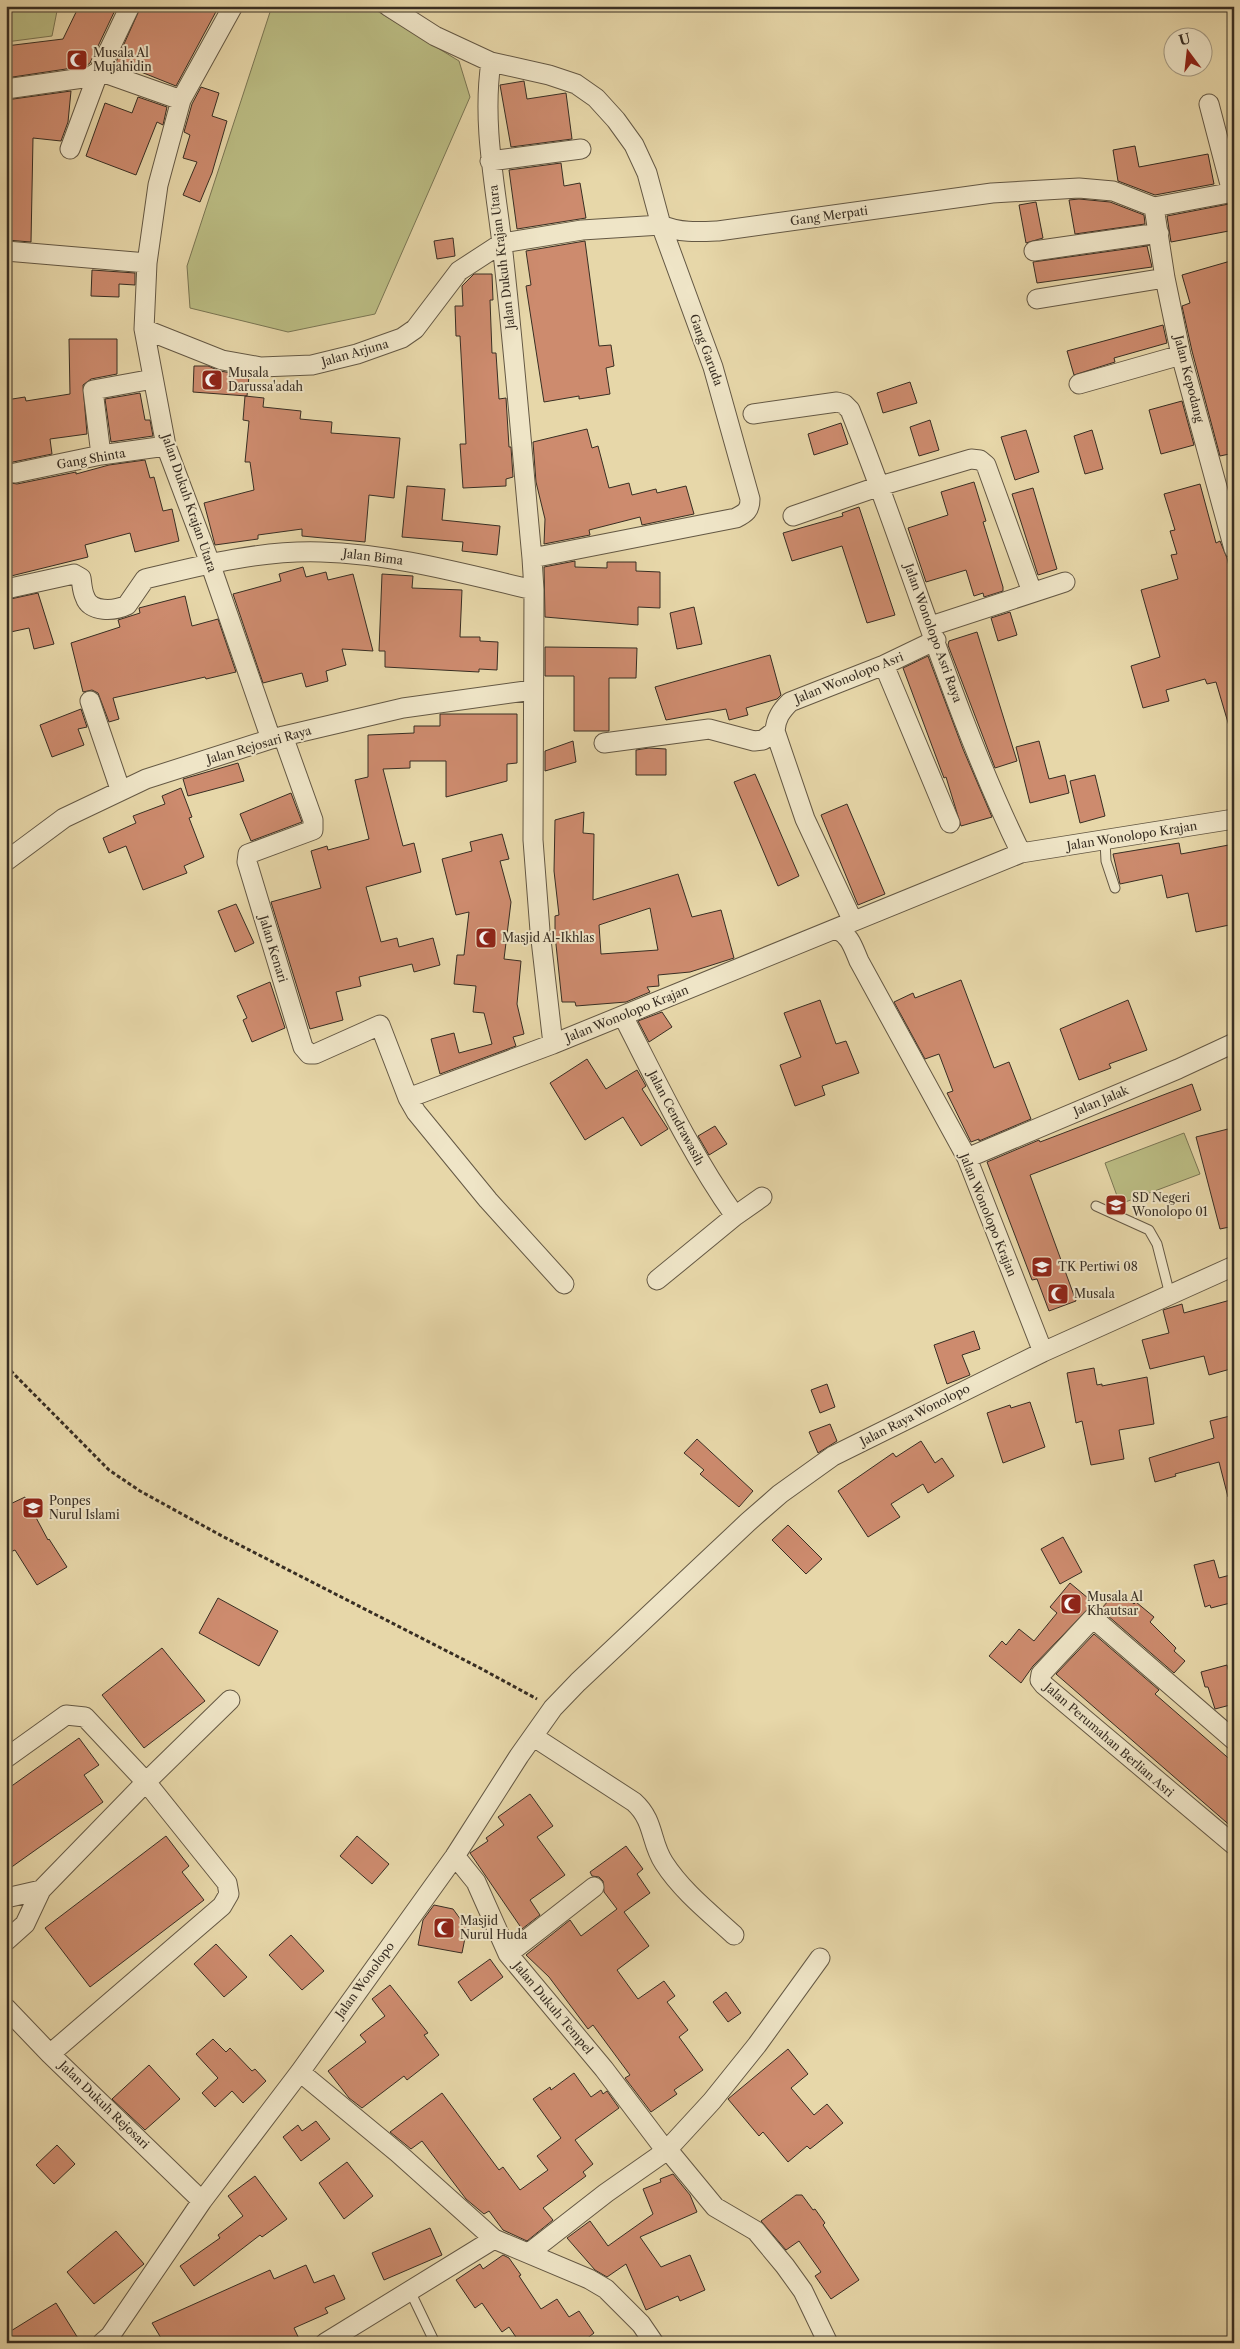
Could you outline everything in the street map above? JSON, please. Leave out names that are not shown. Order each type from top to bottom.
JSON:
[{"type":"street","points":[[70,149],[99,71],[130,6]]},
{"type":"street","name":"Jalan Dukuh Krajan Utara","points":[[233,6],[181,100],[158,185],[147,264],[144,329],[166,446],[277,738]]},
{"type":"street","points":[[388,6],[434,36],[491,62]]},
{"type":"street","name":"Jalan Dukuh Krajan Utara","points":[[491,62],[487,102],[490,161],[502,243],[532,558],[534,590],[534,690]]},
{"type":"street","name":"Gang Garuda","points":[[491,62],[549,75],[576,84],[596,98],[616,120],[634,145],[646,174],[661,225],[713,367],[750,499],[750,506],[746,513],[736,518],[532,558]]},
{"type":"street","points":[[6,89],[90,77],[99,71]]},
{"type":"street","points":[[99,71],[181,100]]},
{"type":"street","points":[[1154,207],[1233,192],[1209,104]]},
{"type":"street","points":[[490,161],[581,149]]},
{"type":"street","name":"Gang Merpati","points":[[502,243],[582,230],[661,225],[672,230],[688,232],[718,231],[992,193],[1079,188],[1113,190],[1154,207]]},
{"type":"street","name":"Jalan Kepodang","points":[[1154,207],[1165,278],[1181,355],[1234,548]]},
{"type":"street","points":[[1034,251],[1159,232]]},
{"type":"street","name":"Jalan Arjuna","points":[[144,329],[201,353],[245,364],[274,368],[321,363],[386,345],[402,338],[415,329],[459,271],[502,243]]},
{"type":"street","points":[[6,251],[147,264]]},
{"type":"street","points":[[1037,299],[1165,278]]},
{"type":"street","points":[[1079,384],[1181,355]]},
{"type":"street","points":[[101,456],[93,390],[153,380]]},
{"type":"street","name":"Jalan Wonolopo Asri Raya","points":[[752,414],[837,402],[844,404],[850,410],[880,486],[968,732],[1021,853]]},
{"type":"street","name":"Gang Shinta","points":[[16,473],[101,456],[166,446]]},
{"type":"street","points":[[793,516],[880,486],[971,459],[980,460],[986,465],[1032,592]]},
{"type":"street","name":"Jalan Bima","points":[[6,589],[74,574],[81,578],[85,598],[90,605],[99,609],[113,609],[127,605],[145,580],[210,563],[270,554],[320,552],[398,559],[534,590]]},
{"type":"street","name":"Jalan Wonolopo Asri","points":[[775,731],[781,711],[790,702],[884,665],[933,633],[1032,592],[1065,582]]},
{"type":"street","points":[[884,665],[950,824]]},
{"type":"street","name":"Jalan Rejosari Raya","points":[[6,861],[64,818],[146,779],[277,738],[402,708],[534,690]]},
{"type":"street","name":"Jalan Wonolopo Krajan","points":[[534,690],[533,840],[540,931],[553,1044],[1021,853],[1234,819]]},
{"type":"street","points":[[90,701],[120,790]]},
{"type":"street","points":[[604,742],[709,729],[754,741],[763,740],[775,731],[805,819],[850,915],[842,926]]},
{"type":"street","name":"Jalan Kenari","points":[[277,738],[313,820],[313,830],[248,854],[247,862],[304,1047],[309,1054],[315,1054],[380,1025],[408,1098],[416,1112],[488,1200],[564,1284]]},
{"type":"street","name":"Jalan Wonolopo Krajan","points":[[842,926],[859,961],[967,1158],[1043,1352]]},
{"type":"street","name":"Jalan Cendrawasih","points":[[623,1016],[688,1142],[710,1181],[735,1216]]},
{"type":"street","name":"Jalan Jalak","points":[[967,1158],[1178,1069],[1234,1043]]},
{"type":"street","points":[[408,1098],[553,1044]]},
{"type":"street","points":[[657,1280],[735,1216],[762,1197]]},
{"type":"street","name":"Jalan Raya Wonolopo","points":[[637,1627],[754,1516],[780,1494],[825,1462],[916,1414],[1043,1352],[1234,1266]]},
{"type":"street","name":"Jalan Perumahan Berlian Asri","points":[[1229,1731],[1093,1618],[1089,1620],[1041,1674],[1040,1680],[1044,1684],[1234,1845]]},
{"type":"street","name":"Jalan Wonolopo","points":[[109,2340],[202,2201],[300,2072],[455,1856],[519,1756],[553,1708],[637,1627]]},
{"type":"street","points":[[6,1941],[25,1924],[41,1890],[146,1782],[230,1700]]},
{"type":"street","points":[[6,1758],[66,1715],[85,1717],[146,1782],[227,1883],[229,1894],[222,1906],[50,2054]]},
{"type":"street","points":[[534,1737],[634,1802],[643,1810],[648,1818],[664,1863],[698,1902],[734,1935]]},
{"type":"street","name":"Jalan Dukuh Tempel","points":[[455,1856],[476,1882],[508,1954],[715,2207],[756,2231],[803,2291],[828,2343]]},
{"type":"street","points":[[508,1954],[594,1887]]},
{"type":"street","points":[[6,1898],[41,1890]]},
{"type":"street","points":[[529,2253],[606,2193],[667,2150],[712,2101],[757,2045],[797,1993],[820,1958]]},
{"type":"street","name":"Jalan Dukuh Rejosari","points":[[6,2008],[50,2054],[202,2201]]},
{"type":"street","points":[[300,2072],[398,2153],[494,2239],[589,2279],[606,2289],[641,2324],[654,2343]]},
{"type":"street","points":[[325,2343],[494,2239]]},
{"type":"lane","points":[[1104,841],[1106,861],[1115,888]]},
{"type":"lane","points":[[1096,1206],[1149,1230],[1157,1244],[1170,1295]]},
{"type":"lane","points":[[410,2291],[435,2343]]},
{"type":"path","points":[[6,1366],[109,1470],[140,1491],[222,1536],[478,1667],[553,1708]]},
{"type":"green space","points":[[6,6],[58,6],[52,36],[6,42]]},
{"type":"green space","points":[[272,6],[369,6],[459,61],[470,97],[375,314],[288,332],[190,308],[187,266]]},
{"type":"green space","points":[[1184,1133],[1200,1174],[1120,1204],[1105,1163]]},
{"type":"building","points":[[79,6],[117,6],[90,63],[86,66],[6,78],[6,46],[63,39]]},
{"type":"building","points":[[141,6],[219,6],[176,86],[116,62]]},
{"type":"building","points":[[524,81],[527,99],[566,93],[572,139],[511,147],[500,85]]},
{"type":"building","points":[[201,87],[219,93],[212,116],[227,121],[212,173],[200,202],[183,195],[197,162],[183,158],[190,135],[184,132],[192,104]]},
{"type":"building","points":[[71,91],[68,122],[61,141],[33,138],[31,242],[6,240],[6,100]]},
{"type":"building","points":[[138,97],[167,107],[163,125],[157,122],[136,175],[86,156],[105,103],[132,113]]},
{"type":"building","points":[[1135,146],[1139,167],[1208,154],[1214,184],[1155,195],[1118,181],[1113,150]]},
{"type":"building","points":[[561,163],[564,186],[580,183],[586,218],[517,229],[509,170]]},
{"type":"building","points":[[1069,200],[1110,202],[1144,215],[1145,224],[1075,234]]},
{"type":"building","points":[[1036,202],[1043,238],[1026,243],[1019,205]]},
{"type":"building","points":[[1234,203],[1234,230],[1171,242],[1167,216]]},
{"type":"building","points":[[453,238],[455,256],[437,259],[434,241]]},
{"type":"building","points":[[585,241],[599,346],[611,345],[614,366],[606,368],[610,394],[579,399],[579,396],[544,402],[526,286],[531,285],[526,251]]},
{"type":"building","points":[[1147,246],[1152,267],[1037,283],[1033,262]]},
{"type":"building","points":[[1234,260],[1234,453],[1220,456],[1182,306],[1190,303],[1182,275]]},
{"type":"building","points":[[92,270],[135,273],[135,285],[119,284],[119,297],[91,296]]},
{"type":"building","points":[[474,274],[492,274],[493,300],[490,300],[492,353],[496,353],[499,399],[506,398],[513,477],[506,479],[506,486],[463,488],[460,444],[466,444],[460,336],[456,336],[455,306],[463,306],[462,286]]},
{"type":"building","points":[[1163,325],[1167,343],[1114,358],[1115,362],[1074,375],[1067,351]]},
{"type":"building","points":[[69,339],[117,339],[117,374],[91,379],[83,385],[87,434],[50,439],[52,454],[13,462],[6,466],[6,400],[25,397],[26,401],[70,394]]},
{"type":"building","name":"Musala Darussa'adah","points":[[194,366],[208,366],[220,371],[249,376],[247,396],[193,392]]},
{"type":"building","points":[[910,382],[917,403],[883,413],[877,393]]},
{"type":"building","points":[[140,393],[145,420],[150,420],[153,436],[111,442],[105,399]]},
{"type":"building","points":[[245,396],[264,398],[263,407],[301,411],[300,419],[332,422],[331,433],[400,438],[394,498],[369,495],[365,542],[302,536],[302,529],[258,535],[258,539],[215,545],[204,503],[254,490],[250,462],[245,462],[249,421],[243,420]]},
{"type":"building","points":[[1182,401],[1194,445],[1161,454],[1149,410]]},
{"type":"building","points":[[930,420],[939,450],[919,456],[910,427]]},
{"type":"building","points":[[841,423],[848,444],[814,455],[808,434]]},
{"type":"building","points":[[587,429],[592,448],[598,446],[609,488],[629,483],[632,495],[656,489],[657,493],[686,486],[694,514],[642,525],[640,517],[589,530],[590,535],[544,544],[545,519],[536,482],[533,442]]},
{"type":"building","points":[[1026,430],[1039,472],[1015,480],[1001,437]]},
{"type":"building","points":[[1092,430],[1103,469],[1085,474],[1074,436]]},
{"type":"building","points":[[145,460],[150,478],[154,477],[163,511],[172,509],[179,541],[135,552],[130,533],[85,545],[88,557],[11,576],[6,561],[6,480],[17,484],[76,472],[76,474],[109,465]]},
{"type":"building","points":[[974,482],[986,521],[983,522],[1003,587],[1003,591],[984,597],[983,593],[974,596],[966,570],[926,582],[908,528],[948,515],[941,492]]},
{"type":"building","points":[[1200,484],[1216,543],[1220,541],[1227,558],[1234,587],[1234,725],[1229,726],[1216,682],[1207,684],[1205,679],[1166,690],[1169,701],[1143,708],[1131,666],[1160,657],[1141,590],[1178,579],[1171,555],[1177,554],[1170,531],[1175,530],[1164,494]]},
{"type":"building","points":[[407,486],[445,489],[442,520],[500,526],[497,555],[462,551],[463,542],[402,537]]},
{"type":"building","points":[[1033,488],[1057,569],[1038,575],[1012,494]]},
{"type":"building","points":[[859,507],[895,615],[867,623],[842,546],[792,561],[783,533],[843,516],[842,513]]},
{"type":"building","points":[[575,561],[575,567],[607,568],[607,562],[636,562],[636,571],[660,572],[660,608],[638,607],[638,625],[545,617],[544,567]]},
{"type":"building","points":[[303,567],[306,577],[326,572],[328,580],[353,574],[373,651],[342,649],[346,665],[326,671],[328,681],[306,687],[302,673],[263,683],[233,594],[281,581],[279,574]]},
{"type":"building","points":[[382,574],[413,576],[412,588],[462,590],[460,637],[480,637],[480,641],[498,642],[497,670],[479,669],[479,672],[385,667],[385,651],[379,651]]},
{"type":"building","points":[[38,593],[54,644],[34,649],[29,628],[6,633],[6,600]]},
{"type":"building","points":[[185,596],[192,626],[218,619],[236,672],[206,679],[205,677],[113,698],[119,719],[109,722],[98,693],[92,690],[83,692],[71,643],[120,627],[118,620],[140,613],[139,608]]},
{"type":"building","points":[[694,607],[702,644],[677,649],[670,613]]},
{"type":"building","points":[[1010,612],[1017,635],[998,641],[991,618]]},
{"type":"building","points":[[977,632],[1017,761],[995,768],[948,645],[949,641]]},
{"type":"building","points":[[545,647],[637,648],[636,678],[609,678],[609,731],[574,731],[574,676],[545,676]]},
{"type":"building","points":[[770,655],[781,695],[777,699],[746,708],[748,715],[729,720],[726,709],[666,720],[655,687]]},
{"type":"building","points":[[928,656],[963,749],[992,817],[961,826],[946,777],[944,778],[903,668]]},
{"type":"building","points":[[81,709],[87,727],[78,729],[84,745],[52,757],[40,725]]},
{"type":"building","points":[[440,714],[517,714],[517,763],[507,764],[507,781],[446,797],[446,761],[410,761],[410,768],[383,769],[403,846],[414,843],[421,872],[366,887],[381,942],[397,938],[399,947],[433,938],[440,965],[414,972],[412,964],[359,977],[361,986],[336,992],[343,1020],[310,1029],[271,902],[321,888],[311,851],[327,846],[328,850],[369,839],[355,780],[368,777],[368,735],[414,733],[414,726],[440,726]]},
{"type":"building","points":[[573,741],[576,762],[545,771],[545,751]]},
{"type":"building","points":[[1039,741],[1049,779],[1065,775],[1069,793],[1030,803],[1016,747]]},
{"type":"building","points":[[649,748],[666,749],[666,775],[636,775],[636,750]]},
{"type":"building","points":[[238,763],[244,781],[188,796],[183,779]]},
{"type":"building","points":[[755,774],[799,876],[778,886],[734,782]]},
{"type":"building","points":[[1095,775],[1105,816],[1080,823],[1070,781]]},
{"type":"building","points":[[181,788],[192,817],[189,818],[204,857],[184,866],[187,873],[143,890],[126,846],[109,853],[103,838],[136,823],[133,816],[165,804],[162,796]]},
{"type":"building","points":[[291,793],[302,822],[251,841],[240,814]]},
{"type":"building","points":[[847,804],[885,894],[858,905],[821,815]]},
{"type":"building","points":[[584,812],[583,833],[594,834],[593,900],[678,874],[692,917],[721,910],[734,958],[690,972],[658,975],[659,986],[647,987],[650,992],[626,1002],[576,1006],[575,1002],[562,1002],[555,935],[555,916],[559,915],[554,871],[555,820]],"holes":[[[650,908],[658,950],[601,954],[599,925]]]},
{"type":"building","points":[[502,834],[509,859],[500,861],[511,902],[504,959],[521,961],[517,1004],[524,1034],[513,1037],[516,1046],[440,1074],[431,1039],[454,1033],[459,1053],[492,1044],[484,1013],[473,1012],[476,986],[454,984],[457,955],[464,955],[469,912],[456,915],[442,859],[472,851],[470,842]]},
{"type":"building","points":[[1179,843],[1181,854],[1234,844],[1234,924],[1196,932],[1188,893],[1167,898],[1162,875],[1120,884],[1113,854]]},
{"type":"building","points":[[236,904],[254,943],[235,952],[218,911]]},
{"type":"building","points":[[961,980],[994,1068],[1009,1062],[1031,1119],[979,1141],[979,1139],[971,1142],[947,1093],[953,1091],[939,1054],[925,1059],[894,1002],[913,993],[915,998]]},
{"type":"building","points":[[270,982],[285,1028],[252,1042],[243,1020],[247,1018],[237,996]]},
{"type":"building","points":[[820,1000],[836,1044],[846,1041],[859,1073],[822,1086],[825,1095],[795,1106],[780,1065],[801,1057],[784,1013]]},
{"type":"building","points":[[1128,1000],[1147,1050],[1109,1064],[1111,1068],[1079,1080],[1060,1029]]},
{"type":"building","points":[[662,1012],[672,1027],[649,1042],[638,1021]]},
{"type":"building","points":[[587,1059],[606,1089],[637,1070],[646,1086],[642,1089],[668,1129],[641,1146],[623,1117],[585,1140],[550,1083]]},
{"type":"building","points":[[1192,1084],[1201,1110],[1030,1175],[1076,1301],[1049,1311],[1037,1279],[1032,1280],[987,1162],[1039,1140],[1040,1142]]},
{"type":"building","points":[[715,1126],[727,1144],[709,1155],[698,1136]]},
{"type":"building","points":[[1228,1129],[1234,1151],[1234,1226],[1220,1229],[1196,1137]]},
{"type":"building","points":[[1234,1299],[1234,1368],[1209,1375],[1204,1356],[1150,1369],[1142,1340],[1169,1333],[1163,1310],[1182,1304],[1184,1313]]},
{"type":"building","points":[[974,1331],[980,1349],[962,1355],[970,1375],[947,1384],[934,1345]]},
{"type":"building","points":[[1094,1368],[1097,1385],[1102,1384],[1102,1386],[1147,1377],[1154,1424],[1119,1430],[1124,1459],[1091,1465],[1082,1421],[1076,1423],[1067,1373]]},
{"type":"building","points":[[827,1384],[835,1407],[820,1413],[811,1390]]},
{"type":"building","points":[[1030,1402],[1045,1447],[1003,1463],[987,1413],[1010,1405],[1011,1408]]},
{"type":"building","points":[[1234,1415],[1234,1496],[1228,1497],[1219,1462],[1175,1474],[1176,1476],[1155,1482],[1149,1458],[1214,1438],[1210,1421]]},
{"type":"building","points":[[830,1424],[837,1441],[818,1453],[809,1432]]},
{"type":"building","points":[[697,1439],[753,1491],[739,1507],[700,1474],[704,1470],[684,1453]]},
{"type":"building","points":[[921,1441],[935,1463],[942,1458],[954,1476],[928,1493],[923,1484],[891,1504],[900,1517],[868,1537],[838,1491],[893,1453],[896,1457]]},
{"type":"building","points":[[25,1497],[48,1540],[67,1567],[37,1585],[15,1550],[6,1554],[6,1506]]},
{"type":"building","points":[[788,1525],[822,1559],[806,1574],[772,1540]]},
{"type":"building","points":[[1063,1537],[1082,1572],[1060,1584],[1041,1549]]},
{"type":"building","points":[[1214,1560],[1219,1578],[1234,1574],[1234,1602],[1211,1608],[1210,1605],[1205,1607],[1194,1565]]},
{"type":"building","points":[[1070,1583],[1101,1609],[1118,1590],[1134,1604],[1136,1602],[1154,1617],[1150,1622],[1176,1648],[1174,1651],[1185,1661],[1174,1673],[1100,1609],[1090,1607],[1033,1666],[1021,1683],[989,1656],[1002,1641],[1006,1645],[1019,1629],[1034,1641],[1057,1613],[1050,1607]]},
{"type":"building","points":[[218,1598],[278,1631],[259,1666],[199,1633]]},
{"type":"building","points":[[1094,1634],[1159,1690],[1155,1694],[1234,1763],[1234,1829],[1056,1674]]},
{"type":"building","points":[[162,1648],[205,1701],[144,1748],[102,1695]]},
{"type":"building","points":[[1227,1665],[1234,1691],[1234,1704],[1215,1709],[1208,1687],[1205,1687],[1201,1672]]},
{"type":"building","points":[[79,1738],[99,1765],[84,1775],[103,1802],[6,1871],[6,1790]]},
{"type":"building","points":[[530,1794],[553,1826],[537,1837],[565,1875],[530,1900],[540,1915],[522,1929],[470,1853],[488,1841],[486,1838],[504,1825],[498,1817]]},
{"type":"building","points":[[166,1836],[189,1866],[182,1872],[204,1900],[90,1987],[45,1928]]},
{"type":"building","points":[[357,1836],[389,1864],[372,1884],[340,1856]]},
{"type":"building","points":[[626,1846],[643,1869],[637,1874],[650,1893],[624,1912],[649,1946],[617,1970],[638,1999],[664,1981],[675,1996],[667,2002],[688,2030],[679,2037],[703,2070],[674,2090],[677,2094],[651,2112],[625,2078],[630,2075],[593,2025],[588,2029],[549,1977],[526,1955],[570,1920],[581,1936],[617,1909],[604,1892],[603,1881],[599,1877],[592,1876],[590,1872]]},
{"type":"building","name":"Masjid Nurul Huda","points":[[434,1905],[453,1909],[467,1928],[462,1953],[418,1945],[423,1920]]},
{"type":"building","points":[[291,1935],[324,1971],[302,1990],[269,1955]]},
{"type":"building","points":[[216,1944],[247,1977],[224,1997],[194,1964]]},
{"type":"building","points":[[490,1959],[503,1977],[471,2001],[458,1982]]},
{"type":"building","points":[[390,1985],[428,2033],[424,2035],[439,2055],[407,2080],[404,2076],[362,2108],[349,2098],[328,2071],[366,2042],[360,2035],[385,2016],[372,1999]]},
{"type":"building","points":[[726,1992],[741,2013],[728,2022],[713,2002]]},
{"type":"building","points":[[213,2039],[226,2052],[230,2048],[252,2071],[255,2069],[266,2081],[243,2103],[232,2091],[215,2107],[202,2093],[218,2078],[196,2054]]},
{"type":"building","points":[[788,2049],[808,2074],[791,2088],[814,2115],[827,2104],[843,2123],[810,2149],[807,2146],[788,2162],[763,2132],[759,2136],[728,2099]]},
{"type":"building","points":[[149,2065],[180,2099],[145,2130],[112,2099]]},
{"type":"building","points":[[574,2073],[591,2097],[601,2090],[603,2094],[607,2091],[619,2108],[575,2140],[593,2164],[583,2172],[586,2176],[543,2208],[553,2220],[527,2241],[503,2230],[489,2211],[484,2214],[466,2199],[422,2141],[411,2149],[390,2132],[442,2093],[499,2170],[503,2167],[520,2190],[548,2170],[537,2156],[561,2138],[533,2099],[550,2087],[551,2090]]},
{"type":"building","points":[[316,2121],[330,2139],[301,2161],[283,2137],[298,2125],[302,2131]]},
{"type":"building","points":[[57,2145],[75,2164],[54,2184],[36,2165]]},
{"type":"building","points":[[347,2162],[373,2196],[344,2219],[319,2183]]},
{"type":"building","points":[[673,2174],[690,2195],[697,2212],[640,2237],[661,2267],[690,2255],[705,2290],[680,2301],[678,2296],[646,2310],[626,2264],[607,2277],[595,2270],[567,2238],[590,2221],[608,2246],[653,2214],[643,2189],[661,2182],[660,2179]]},
{"type":"building","points":[[255,2176],[287,2219],[262,2237],[260,2235],[194,2286],[180,2266],[220,2238],[218,2235],[243,2216],[228,2196]]},
{"type":"building","points":[[796,2195],[802,2195],[813,2210],[815,2209],[825,2223],[823,2225],[859,2280],[831,2299],[815,2276],[821,2272],[799,2241],[786,2250],[761,2221]]},
{"type":"building","points":[[430,2228],[442,2255],[384,2280],[372,2253]]},
{"type":"building","points":[[116,2231],[144,2264],[94,2304],[67,2272]]},
{"type":"building","points":[[503,2255],[509,2258],[521,2275],[519,2276],[541,2309],[557,2299],[569,2317],[579,2311],[594,2333],[581,2343],[520,2343],[509,2327],[502,2332],[482,2303],[475,2308],[456,2280],[480,2264],[483,2269]]},
{"type":"building","points":[[306,2265],[314,2283],[334,2275],[345,2299],[325,2308],[328,2313],[294,2328],[301,2343],[164,2343],[152,2323],[270,2270],[274,2279]]},
{"type":"building","points":[[56,2303],[81,2343],[6,2343],[6,2334]]},
{"type":"place","name":"Musala Al Mujahidin","points":[[77,60]]},
{"type":"place","name":"Musala Darussa'adah","points":[[212,380]]},
{"type":"place","name":"Masjid Al-Ikhlas","points":[[486,938]]},
{"type":"place","name":"SD Negeri Wonolopo 01","points":[[1116,1205]]},
{"type":"place","name":"TK Pertiwi 08","points":[[1042,1267]]},
{"type":"place","name":"Musala","points":[[1058,1294]]},
{"type":"place","name":"Ponpes Nurul Islami","points":[[33,1508]]},
{"type":"place","name":"Musala Al Khautsar","points":[[1071,1604]]},
{"type":"place","name":"Masjid Nurul Huda","points":[[444,1928]]}]
